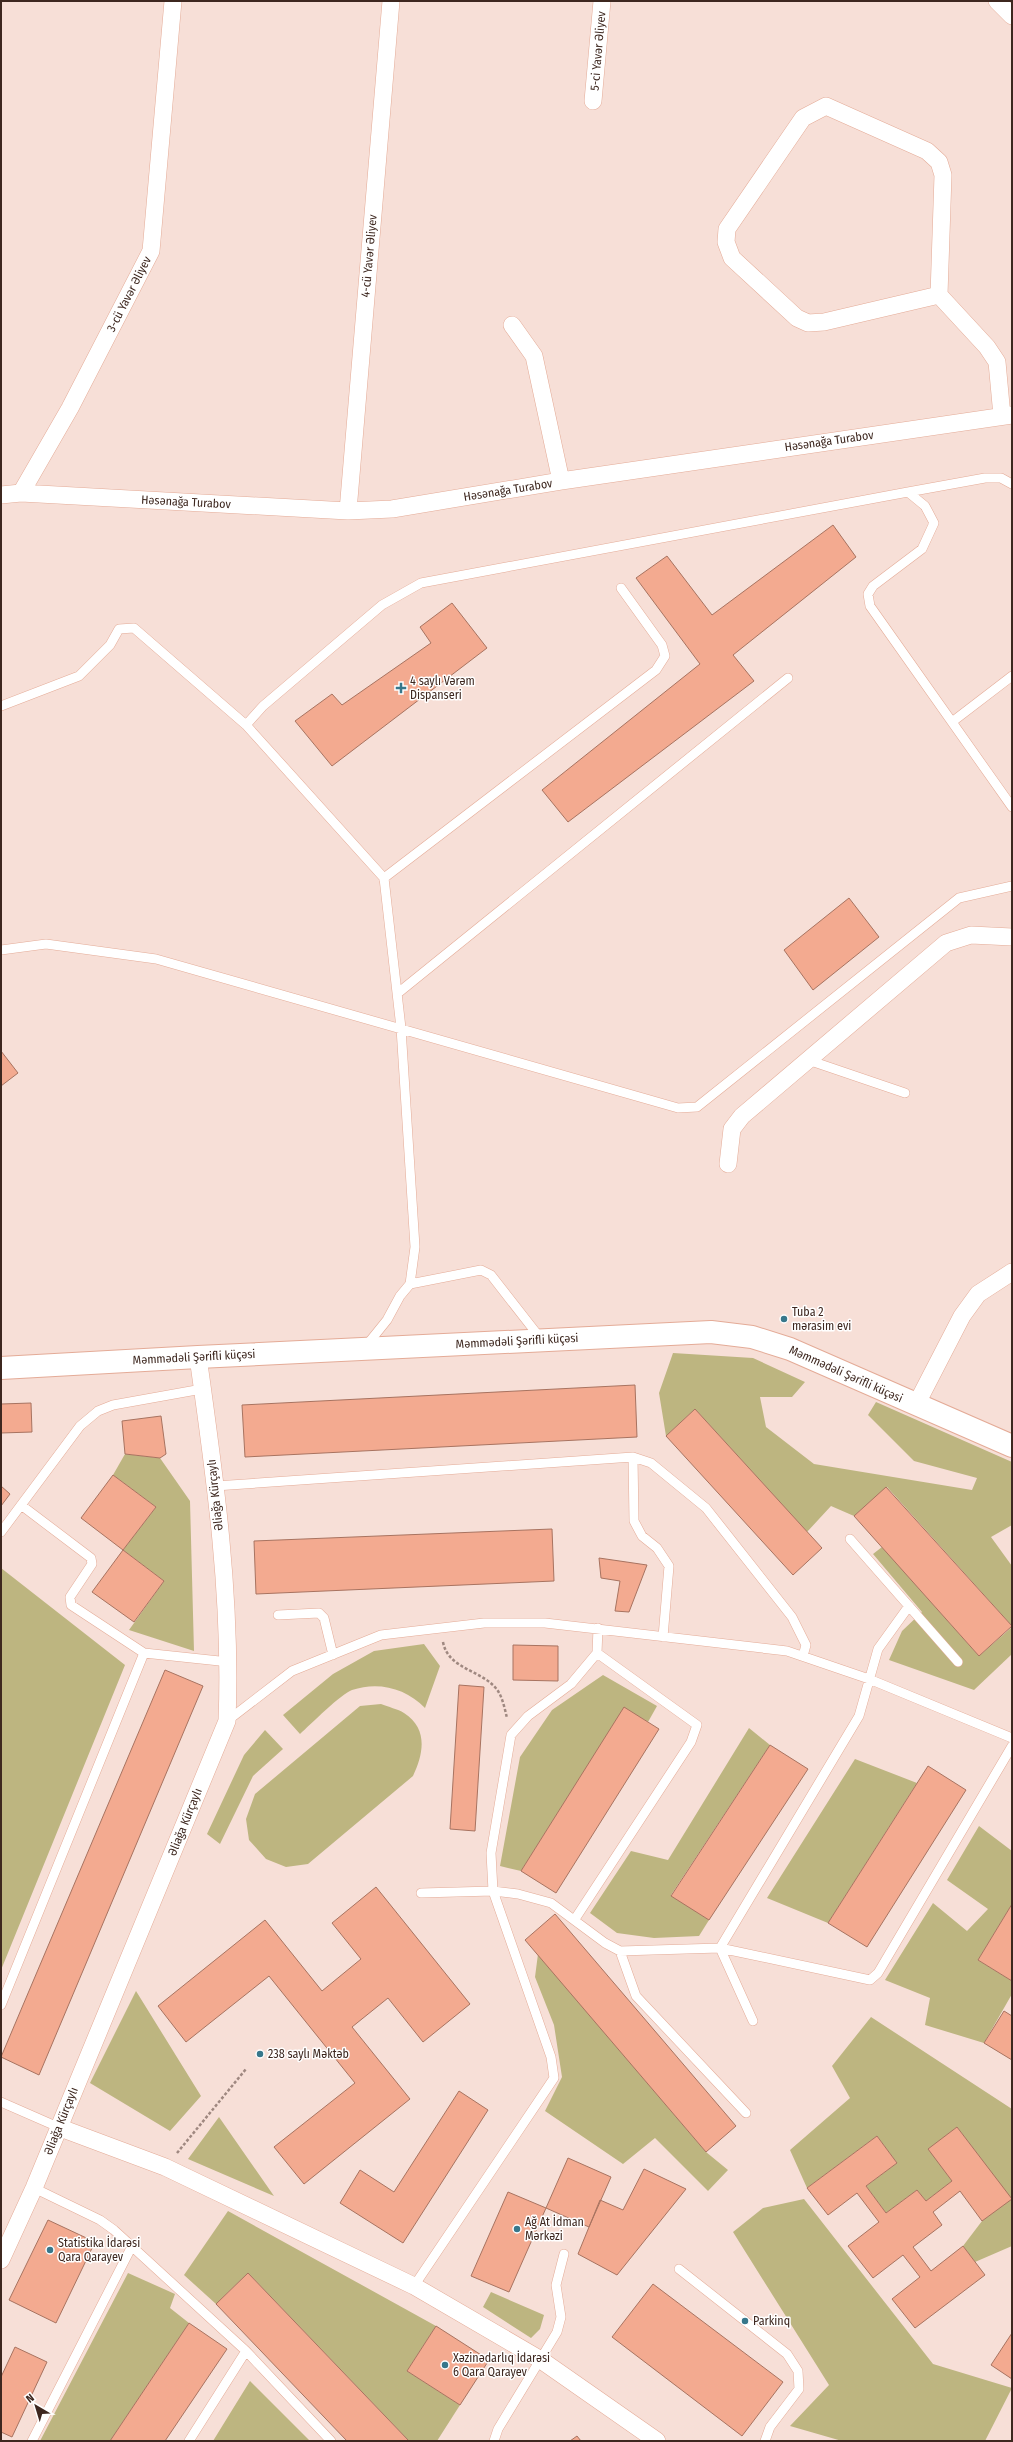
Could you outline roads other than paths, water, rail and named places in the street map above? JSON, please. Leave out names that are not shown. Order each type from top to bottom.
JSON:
[{"type":"street","name":"3-cü Yavər Əliyev","points":[[21,493],[70,408],[151,251],[173,1]]},
{"type":"street","name":"4-cü Yavər Əliyev","points":[[348,511],[390,1]]},
{"type":"street","name":"5-ci Yavər Əliyev","points":[[593,101],[602,1]]},
{"type":"street","points":[[997,1],[1012,16]]},
{"type":"street","points":[[939,295],[824,322],[808,323],[796,318],[732,258],[726,242],[728,229],[803,118],[826,106],[927,151],[939,162],[944,175],[939,295],[986,346],[997,362],[1007,415]]},
{"type":"street","points":[[512,325],[534,356],[562,481]]},
{"type":"street","name":"Həsənağa Turabov","points":[[1,496],[21,493],[348,511],[392,509],[562,481],[1007,415]]},
{"type":"street","points":[[728,1164],[732,1129],[742,1116],[946,943],[971,935],[1012,937]]},
{"type":"street","points":[[916,1405],[962,1316],[978,1294],[1012,1272]]},
{"type":"street","name":"Məmmədəli Şərifli küçəsi","points":[[1,1368],[711,1332],[752,1337],[790,1349],[1012,1446]]},
{"type":"street","name":"Əliağa Kürçaylı","points":[[1,2260],[34,2188],[226,1721],[229,1662],[215,1486],[198,1357]]},
{"type":"street","points":[[58,2127],[165,2167],[414,2286],[541,2360],[657,2441]]},
{"type":"lane","points":[[246,725],[263,706],[382,605],[421,583],[985,478],[1001,478],[1012,484]]},
{"type":"lane","points":[[908,492],[925,506],[934,523],[922,549],[873,586],[868,594],[870,606],[1012,807]]},
{"type":"lane","points":[[384,878],[656,670],[665,656],[662,645],[621,588]]},
{"type":"lane","points":[[1,706],[79,676],[110,645],[119,628],[134,628],[246,725],[384,878],[402,1028],[415,1247],[410,1284],[400,1296],[387,1320],[364,1349]]},
{"type":"lane","points":[[952,722],[1012,676]]},
{"type":"lane","points":[[398,993],[788,678]]},
{"type":"lane","points":[[1,950],[46,944],[156,959],[678,1108],[697,1107],[959,898],[1012,886]]},
{"type":"lane","points":[[808,1060],[905,1093]]},
{"type":"lane","points":[[410,1284],[481,1270],[491,1275],[542,1340]]},
{"type":"lane","points":[[1,1532],[80,1426],[98,1411],[113,1404],[202,1389]]},
{"type":"lane","points":[[215,1486],[633,1457],[651,1464],[706,1508],[792,1617],[806,1645],[803,1656]]},
{"type":"lane","points":[[633,1457],[634,1521],[642,1536],[657,1548],[669,1566],[663,1637]]},
{"type":"lane","points":[[21,1505],[91,1558],[92,1564],[70,1597],[71,1605],[144,1653],[229,1662]]},
{"type":"lane","points":[[850,1539],[958,1662]]},
{"type":"lane","points":[[720,1948],[859,1716],[878,1650],[909,1606]]},
{"type":"lane","points":[[278,1615],[319,1614],[324,1618],[333,1655]]},
{"type":"lane","points":[[226,1721],[292,1671],[381,1635],[484,1623],[545,1623],[787,1651],[869,1679],[1012,1738]]},
{"type":"lane","points":[[414,2286],[554,2078],[551,2057],[493,1891],[491,1853],[511,1736],[528,1716],[571,1684],[597,1653],[598,1628]]},
{"type":"lane","points":[[1,2005],[144,1653]]},
{"type":"lane","points":[[574,1919],[691,1742],[697,1725],[597,1653]]},
{"type":"lane","points":[[421,1894],[493,1891],[518,1894],[551,1903],[620,1951],[720,1948],[870,1980],[878,1973],[1012,1746]]},
{"type":"lane","points":[[720,1948],[753,2021]]},
{"type":"lane","points":[[620,1951],[636,1996],[746,2113]]},
{"type":"lane","points":[[1,2102],[58,2127]]},
{"type":"lane","points":[[34,2188],[100,2220],[132,2246],[246,2351],[331,2441]]},
{"type":"lane","points":[[32,2441],[132,2246]]},
{"type":"lane","points":[[494,2441],[498,2429],[557,2332],[561,2317],[556,2285],[564,2254]]},
{"type":"lane","points":[[679,2269],[787,2354],[798,2371],[799,2389],[770,2427],[765,2441]]},
{"type":"lane","points":[[189,2441],[246,2351]]},
{"type":"place","name":"4 saylı Vərəm Dispanseri","points":[[401,688]]},
{"type":"place","name":"Tuba 2 mərasim evi","points":[[784,1319]]},
{"type":"place","name":"238 saylı Məktəb","points":[[260,2054]]},
{"type":"place","name":"Ağ At İdman Mərkəzi","points":[[517,2229]]},
{"type":"place","name":"Statistika İdarəsi Qara Qarayev","points":[[50,2250]]},
{"type":"place","name":"Parkinq","points":[[745,2321]]},
{"type":"place","name":"Xəzinədarlıq İdarəsi 6 Qara Qarayev","points":[[445,2365]]}]
